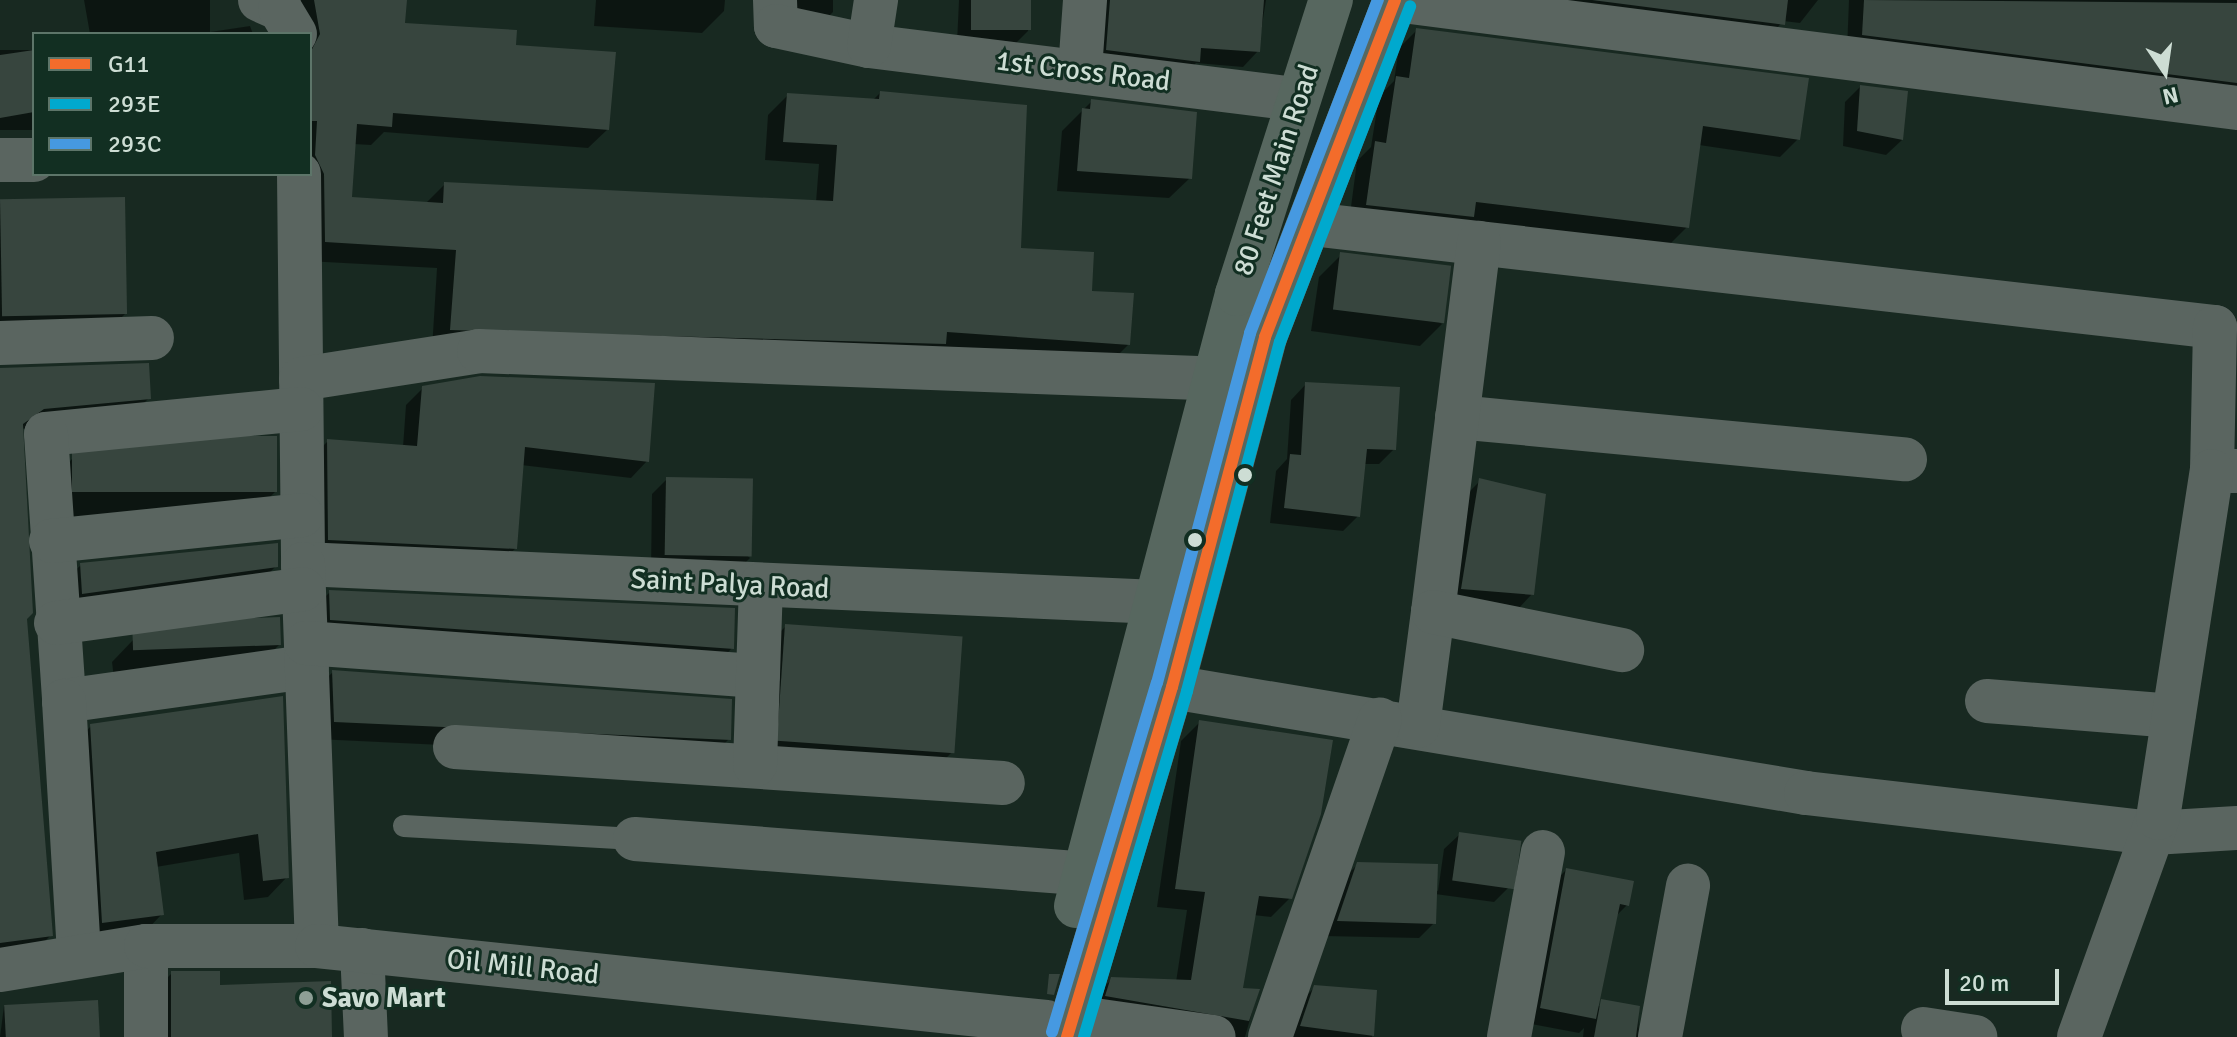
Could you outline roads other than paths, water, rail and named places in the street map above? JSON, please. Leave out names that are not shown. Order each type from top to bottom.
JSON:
[{"type":"main road","name":"80 Feet Main Road","points":[[1057,1028],[1172,687],[1297,99],[1331,0]]},
{"type":"main road","name":"80 Feet Main Road","points":[[1057,1028],[1085,874],[1157,602],[1236,379],[1265,337],[1395,0]]},
{"type":"street","points":[[260,0],[280,9],[294,32]]},
{"type":"street","name":"1st Cross Road","points":[[775,0],[776,26],[869,46],[1297,99]]},
{"type":"street","points":[[869,46],[876,0]]},
{"type":"street","points":[[1080,70],[1085,0]]},
{"type":"street","points":[[1395,0],[2237,108]]},
{"type":"street","points":[[0,160],[32,160]]},
{"type":"street","points":[[299,176],[303,577],[317,946]]},
{"type":"street","points":[[1311,224],[2226,315],[2225,471],[2173,716],[2153,833],[2079,1037]]},
{"type":"street","points":[[1270,1037],[1399,723],[1433,612],[1479,243]]},
{"type":"street","points":[[0,343],[152,338]]},
{"type":"street","points":[[79,957],[46,434],[301,394],[479,351],[1236,379]]},
{"type":"street","points":[[1457,417],[1905,459]]},
{"type":"street","points":[[51,541],[302,515]]},
{"type":"street","name":"Saint Palya Road","points":[[56,623],[303,577],[761,585],[1157,602]]},
{"type":"street","points":[[755,765],[761,585]]},
{"type":"street","points":[[1433,612],[1622,650]]},
{"type":"street","points":[[64,701],[306,655],[758,676]]},
{"type":"street","points":[[1172,687],[1806,793],[2153,833],[2237,828]]},
{"type":"street","points":[[1987,701],[2173,716]]},
{"type":"street","points":[[455,747],[1003,783]]},
{"type":"street","points":[[635,839],[1085,874]]},
{"type":"street","points":[[1509,1037],[1543,852]]},
{"type":"street","points":[[1660,1037],[1688,886]]},
{"type":"street","points":[[146,946],[146,1037]]},
{"type":"street","name":"Oil Mill Road","points":[[0,970],[146,946],[317,946],[1057,1028],[1214,1037]]},
{"type":"street","points":[[362,950],[366,1037]]},
{"type":"street","points":[[1923,1029],[1975,1037]]},
{"type":"lane","points":[[404,826],[635,839]]},
{"type":"place","name":"Savo Mart","points":[[306,998]]}]
